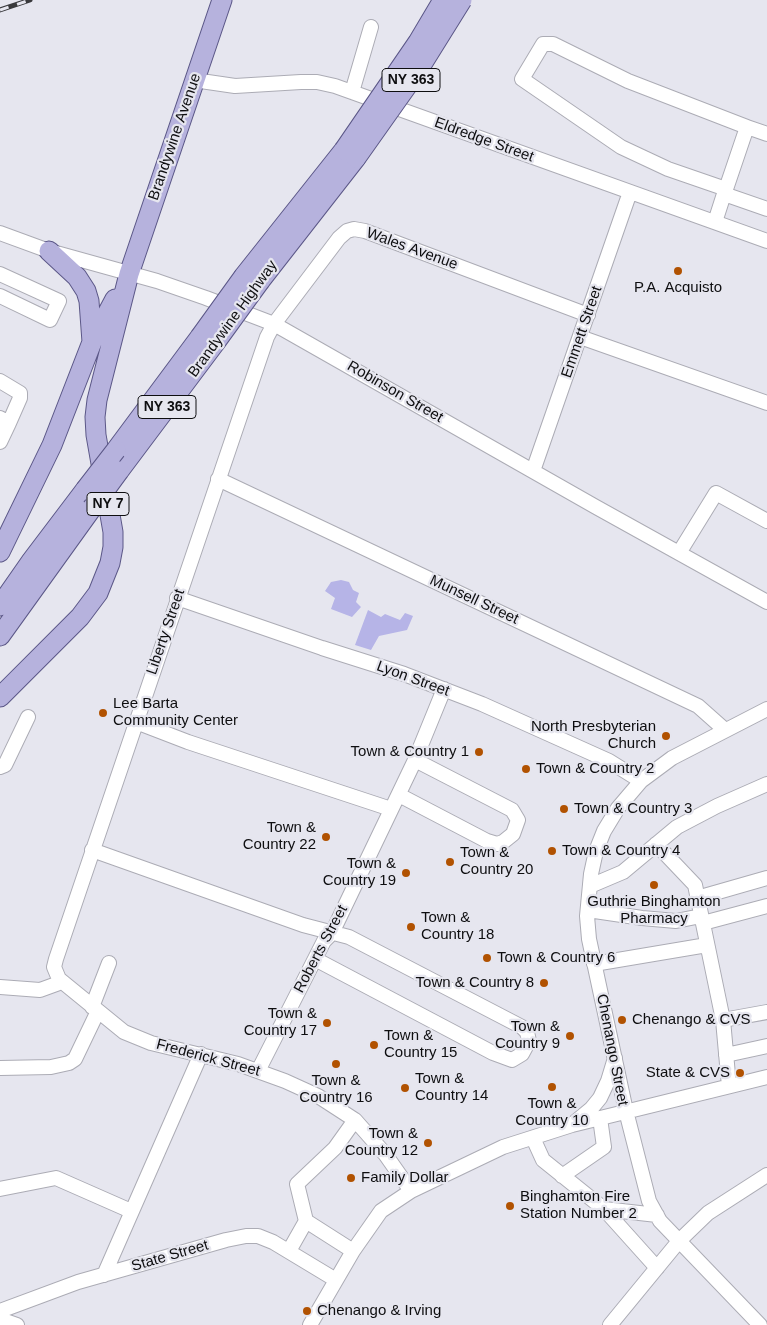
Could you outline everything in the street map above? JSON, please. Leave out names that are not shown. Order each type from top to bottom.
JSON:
[{"type":"main road","name":"Brandywine Avenue","points":[[129,274],[222,0]]},
{"type":"main road","name":"Brandywine Highway","points":[[350,154],[443,0]]},
{"type":"main road","name":"Brandywine Highway","points":[[0,636],[119,471],[207,340],[252,278],[419,69],[462,0]]},
{"type":"main road","points":[[48,250],[77,277],[86,291],[89,301],[92,342]]},
{"type":"main road","name":"NY 7","points":[[0,552],[52,444],[92,342],[129,274]]},
{"type":"main road","name":"NY 7","points":[[0,697],[80,617],[98,592],[110,563],[113,532],[96,435],[95,417],[102,378],[129,274]]},
{"type":"main road","name":"Brandywine Highway","points":[[0,606],[32,560],[116,450],[207,340]]},
{"type":"street","points":[[352,92],[371,27]]},
{"type":"street","points":[[767,134],[628,81],[553,44],[543,44],[522,79],[621,147],[668,169],[767,209]]},
{"type":"street","name":"Eldredge Street","points":[[194,80],[234,86],[301,82],[317,82],[335,86],[767,240]]},
{"type":"street","points":[[715,222],[747,126]]},
{"type":"street","name":"Emmett Street","points":[[533,471],[630,192]]},
{"type":"street","name":"Wales Avenue","points":[[274,324],[339,238],[347,231],[354,229],[408,246],[588,315]]},
{"type":"street","name":"Robinson Street","points":[[0,233],[48,250],[206,298],[274,324],[767,602]]},
{"type":"street","points":[[0,274],[60,301],[50,320],[0,296]]},
{"type":"street","name":"Liberty Street","points":[[62,982],[55,973],[56,959],[177,598],[267,338],[274,324]]},
{"type":"street","points":[[580,337],[767,403]]},
{"type":"street","points":[[0,381],[20,393],[20,398],[5,420],[0,442]]},
{"type":"street","name":"Munsell Street","points":[[218,479],[698,706],[725,730]]},
{"type":"street","points":[[680,553],[716,493],[767,521]]},
{"type":"street","name":"Lyon Street","points":[[177,598],[444,689],[609,761],[641,781]]},
{"type":"street","name":"Roberts Street","points":[[258,1071],[314,959],[324,941],[332,933],[399,795],[444,689]]},
{"type":"street","name":"Chenango Street","points":[[310,1325],[353,1251],[381,1211],[411,1191],[503,1147],[572,1125],[626,1111],[589,940],[588,910],[596,851],[604,831],[618,808],[641,781],[672,758],[767,710]]},
{"type":"street","points":[[0,767],[5,765],[28,717]]},
{"type":"street","points":[[136,722],[188,742],[391,809]]},
{"type":"street","points":[[399,795],[488,841],[497,844],[513,834],[518,820],[512,810],[415,760]]},
{"type":"street","points":[[590,886],[623,872],[677,827],[717,806],[767,784]]},
{"type":"street","points":[[656,844],[696,892],[723,1020],[728,1086]]},
{"type":"street","points":[[92,850],[303,925],[349,937],[522,1028],[527,1032],[529,1042],[522,1054],[512,1060],[493,1053],[314,959]]},
{"type":"street","points":[[696,892],[767,878]]},
{"type":"street","points":[[588,910],[676,921],[702,919],[767,906]]},
{"type":"street","points":[[594,964],[707,945]]},
{"type":"street","points":[[0,1068],[51,1067],[68,1063],[75,1059],[95,1009],[108,963]]},
{"type":"street","points":[[0,987],[40,990],[62,982],[95,1009]]},
{"type":"street","name":"Frederick Street","points":[[95,1009],[124,1032],[136,1038],[238,1064],[285,1081],[318,1096],[355,1120],[385,1154],[411,1191]]},
{"type":"street","points":[[723,1020],[767,1012]]},
{"type":"street","points":[[726,1055],[767,1046]]},
{"type":"street","points":[[104,1275],[201,1054]]},
{"type":"street","points":[[572,1125],[591,1109],[600,1098],[608,1081],[615,1058]]},
{"type":"street","points":[[760,1325],[660,1221],[649,1201],[626,1111],[767,1077]]},
{"type":"street","points":[[562,1176],[604,1147],[600,1118]]},
{"type":"street","points":[[289,1251],[306,1221],[297,1184],[335,1148],[355,1120]]},
{"type":"street","points":[[533,1138],[543,1160],[604,1209],[657,1268]]},
{"type":"street","points":[[610,1325],[679,1241],[708,1213],[767,1175]]},
{"type":"street","points":[[0,1189],[56,1178],[132,1212]]},
{"type":"street","points":[[604,1209],[657,1215]]},
{"type":"street","points":[[306,1221],[353,1251]]},
{"type":"street","name":"State Street","points":[[0,1311],[78,1282],[246,1236],[258,1236],[272,1242],[336,1280]]},
{"type":"street","points":[[0,1318],[18,1325]]},
{"type":"shaded area","points":[[341,580],[349,582],[353,590],[359,593],[356,602],[361,607],[352,617],[331,609],[335,598],[325,591],[331,582]]},
{"type":"shaded area","points":[[368,610],[381,617],[385,614],[400,620],[405,613],[413,616],[407,630],[379,636],[371,650],[355,645]]},
{"type":"railway","points":[[0,10],[30,0]]},
{"type":"place","name":"P.A. Acquisto","points":[[678,271]]},
{"type":"place","name":"Lee Barta Community Center","points":[[103,713]]},
{"type":"place","name":"North Presbyterian Church","points":[[666,736]]},
{"type":"place","name":"Town & Country 1","points":[[479,752]]},
{"type":"place","name":"Town & Country 2","points":[[526,769]]},
{"type":"place","name":"Town & Country 3","points":[[564,809]]},
{"type":"place","name":"Town & Country 22","points":[[326,837]]},
{"type":"place","name":"Town & Country 4","points":[[552,851]]},
{"type":"place","name":"Town & Country 20","points":[[450,862]]},
{"type":"place","name":"Town & Country 19","points":[[406,873]]},
{"type":"place","name":"Guthrie Binghamton Pharmacy","points":[[654,885]]},
{"type":"place","name":"Town & Country 18","points":[[411,927]]},
{"type":"place","name":"Town & Country 6","points":[[487,958]]},
{"type":"place","name":"Town & Country 8","points":[[544,983]]},
{"type":"place","name":"Chenango & CVS","points":[[622,1020]]},
{"type":"place","name":"Town & Country 17","points":[[327,1023]]},
{"type":"place","name":"Town & Country 9","points":[[570,1036]]},
{"type":"place","name":"Town & Country 15","points":[[374,1045]]},
{"type":"place","name":"Town & Country 16","points":[[336,1064]]},
{"type":"place","name":"State & CVS","points":[[740,1073]]},
{"type":"place","name":"Town & Country 10","points":[[552,1087]]},
{"type":"place","name":"Town & Country 14","points":[[405,1088]]},
{"type":"place","name":"Town & Country 12","points":[[428,1143]]},
{"type":"place","name":"Family Dollar","points":[[351,1178]]},
{"type":"place","name":"Binghamton Fire Station Number 2","points":[[510,1206]]},
{"type":"place","name":"Chenango & Irving","points":[[307,1311]]}]
